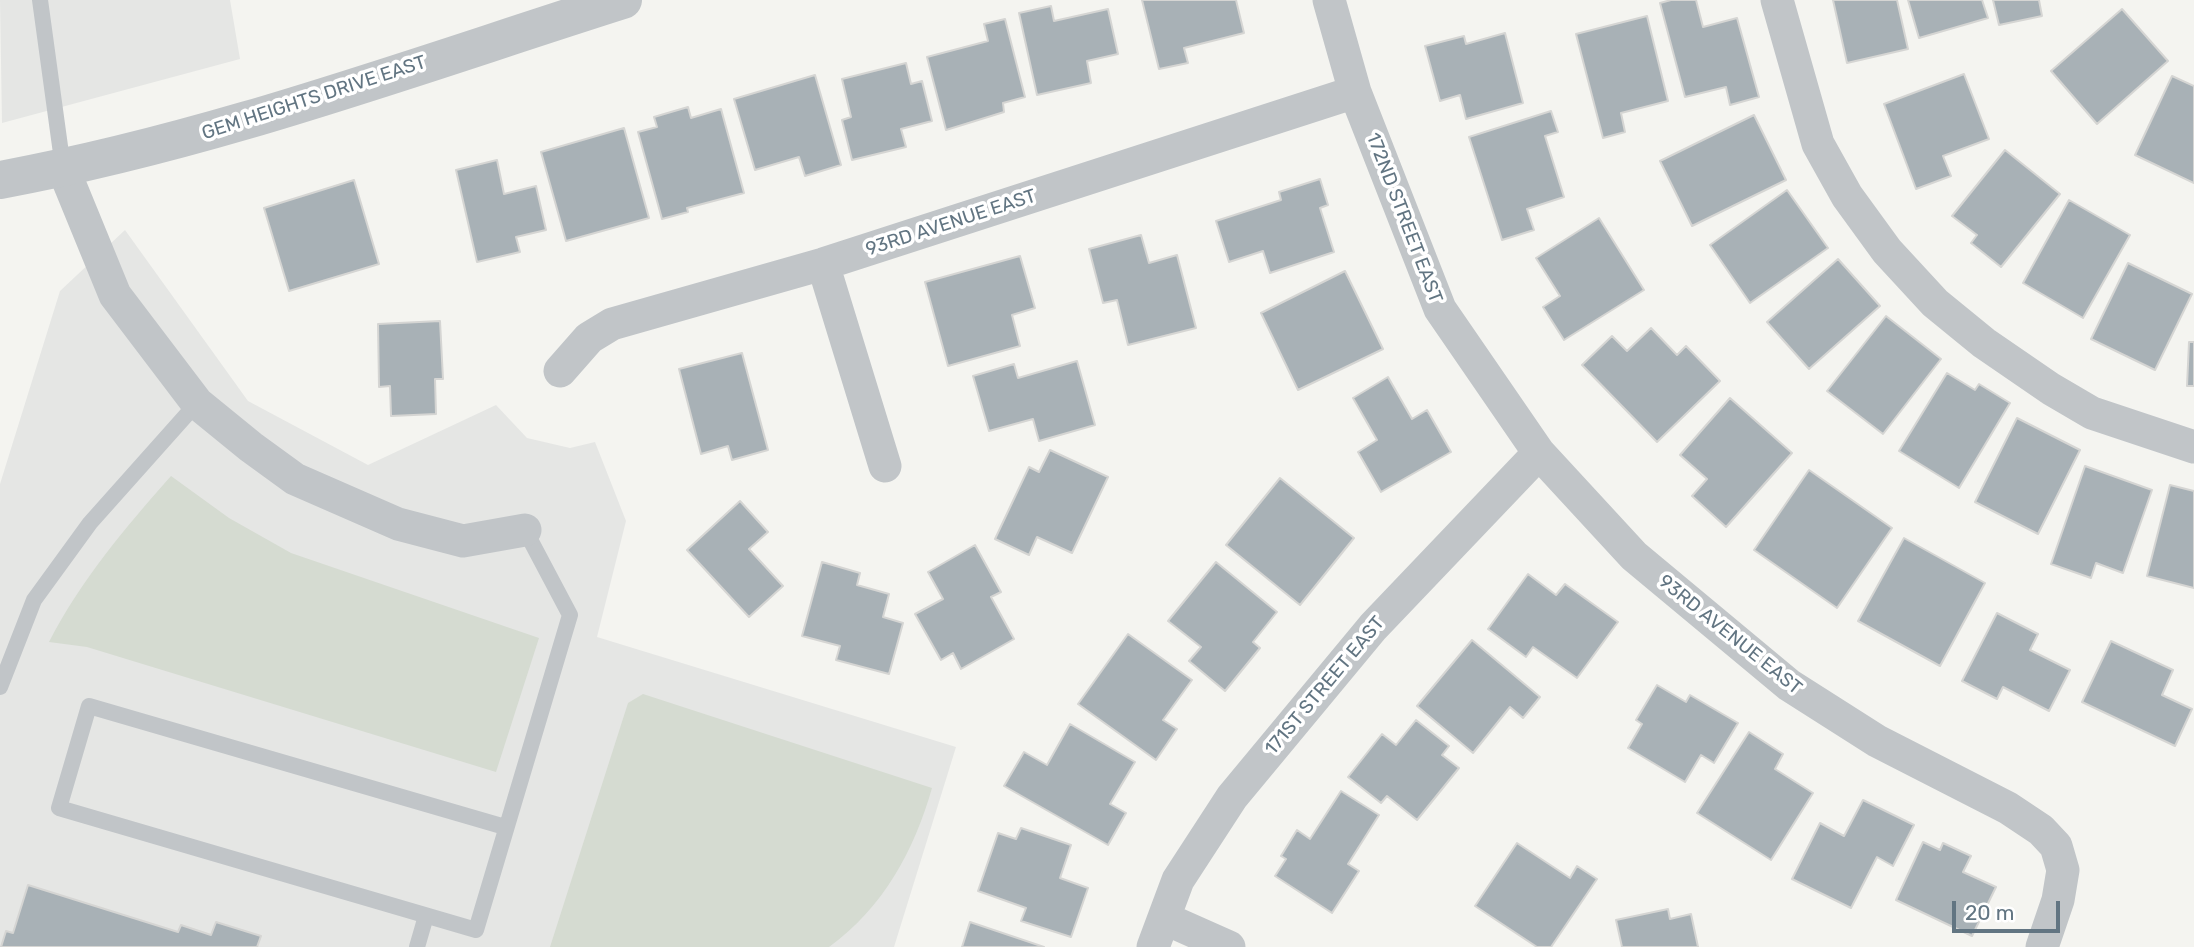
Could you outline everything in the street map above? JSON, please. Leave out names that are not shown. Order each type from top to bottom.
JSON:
[{"type":"street","name":"GEM HEIGHTS DRIVE EAST","points":[[0,180],[192,137],[624,0]]},
{"type":"street","name":"172ND STREET EAST","points":[[1329,0],[1356,92],[1440,309],[1539,453]]},
{"type":"street","points":[[1777,0],[1818,144],[1847,196],[1887,251],[1935,303],[1984,343],[2092,413],[2194,447]]},
{"type":"street","name":"93RD AVENUE EAST","points":[[560,371],[589,338],[612,324],[823,264],[1356,92]]},
{"type":"street","points":[[63,168],[115,295],[197,403],[295,479],[387,520],[463,541],[525,530]]},
{"type":"street","points":[[823,264],[885,466]]},
{"type":"street","name":"93RD AVENUE EAST","points":[[1539,453],[1634,556],[1789,685],[1877,741],[2008,808],[2041,830],[2056,846],[2063,870],[2058,900],[2042,947]]},
{"type":"street","name":"171ST STREET EAST","points":[[1159,933],[1178,880],[1233,797],[1373,627],[1539,453]]},
{"type":"street","points":[[1159,933],[1229,947]]},
{"type":"lane","points":[[40,0],[63,168]]},
{"type":"lane","points":[[0,687],[34,600],[90,523],[197,403]]},
{"type":"lane","points":[[505,827],[89,706],[59,808],[476,930],[570,615],[525,530]]},
{"type":"lane","points":[[417,947],[426,916]]},
{"type":"shaded area","points":[[0,0],[230,0],[240,59],[2,123]]},
{"type":"shaded area","points":[[125,230],[248,401],[368,465],[496,405],[527,438],[570,448],[595,442],[626,521],[597,637],[956,747],[894,947],[0,947],[0,484],[60,291]]},
{"type":"shaded area","points":[[171,476],[229,518],[291,553],[539,638],[496,772],[87,647],[49,642],[90,576]]},
{"type":"shaded area","points":[[643,694],[932,788],[906,856],[881,896],[848,932],[829,947],[550,947],[628,703]]},
{"type":"building","points":[[1142,0],[1236,0],[1244,33],[1184,48],[1188,63],[1159,69]]},
{"type":"building","points":[[1696,0],[1703,27],[1737,18],[1759,97],[1730,105],[1726,87],[1685,97],[1660,3]]},
{"type":"building","points":[[1833,0],[1897,0],[1908,49],[1847,63]]},
{"type":"building","points":[[1908,0],[1982,0],[1988,18],[1919,38]]},
{"type":"building","points":[[1993,0],[2039,0],[2042,16],[1999,25]]},
{"type":"building","points":[[1051,6],[1054,21],[1108,9],[1118,54],[1087,61],[1091,83],[1037,95],[1019,13]]},
{"type":"building","points":[[2122,9],[2168,61],[2097,124],[2051,71]]},
{"type":"building","points":[[1647,16],[1668,101],[1621,113],[1625,132],[1603,138],[1576,34]]},
{"type":"building","points":[[1005,19],[1025,97],[1003,103],[1004,112],[946,130],[927,57],[988,41],[984,24]]},
{"type":"building","points":[[1505,33],[1523,103],[1466,119],[1460,95],[1440,101],[1425,46],[1464,36],[1466,44]]},
{"type":"building","points":[[906,63],[911,84],[922,81],[932,121],[901,129],[906,147],[852,160],[842,120],[851,117],[842,79]]},
{"type":"building","points":[[1964,74],[1989,139],[1943,156],[1951,176],[1916,189],[1884,104]]},
{"type":"building","points":[[815,75],[841,165],[805,176],[799,157],[755,170],[734,99]]},
{"type":"building","points":[[2172,76],[2194,86],[2194,183],[2135,155]]},
{"type":"building","points":[[688,107],[691,118],[721,109],[744,193],[687,208],[688,212],[662,219],[638,132],[657,127],[654,117]]},
{"type":"building","points":[[1551,111],[1558,132],[1545,136],[1564,197],[1527,209],[1534,230],[1502,240],[1469,137]]},
{"type":"building","points":[[1754,115],[1786,180],[1692,226],[1660,161]]},
{"type":"building","points":[[624,128],[649,218],[566,241],[541,152]]},
{"type":"building","points":[[2005,150],[2060,194],[2001,267],[1971,243],[1977,235],[1952,216]]},
{"type":"building","points":[[497,160],[504,194],[536,186],[546,230],[516,237],[520,252],[477,262],[456,170]]},
{"type":"building","points":[[1320,179],[1328,205],[1320,208],[1334,252],[1270,273],[1263,251],[1229,262],[1216,221],[1281,200],[1279,192]]},
{"type":"building","points":[[354,180],[379,264],[289,291],[264,208]]},
{"type":"building","points":[[1787,190],[1828,248],[1750,303],[1710,245]]},
{"type":"building","points":[[2069,200],[2130,235],[2083,318],[2023,283]]},
{"type":"building","points":[[1599,218],[1644,290],[1564,340],[1543,307],[1560,296],[1536,258]]},
{"type":"building","points":[[1141,235],[1149,263],[1177,255],[1196,328],[1128,345],[1117,300],[1103,303],[1089,249]]},
{"type":"building","points":[[1020,256],[1035,308],[1012,315],[1020,346],[948,366],[925,282]]},
{"type":"building","points":[[1838,259],[1880,306],[1809,369],[1767,322]]},
{"type":"building","points":[[2128,263],[2192,294],[2155,370],[2091,339]]},
{"type":"building","points":[[1345,271],[1383,349],[1298,390],[1261,313]]},
{"type":"building","points":[[1886,316],[1941,359],[1883,434],[1827,391]]},
{"type":"building","points":[[440,321],[443,379],[435,379],[436,414],[391,416],[390,386],[379,387],[378,324]]},
{"type":"building","points":[[1651,328],[1677,355],[1686,346],[1720,381],[1657,442],[1582,365],[1612,336],[1627,351]]},
{"type":"building","points":[[2189,342],[2194,342],[2194,386],[2187,386]]},
{"type":"building","points":[[742,353],[768,450],[732,460],[728,446],[701,454],[679,369]]},
{"type":"building","points":[[1077,361],[1095,425],[1039,441],[1033,419],[989,431],[973,376],[1014,364],[1018,378]]},
{"type":"building","points":[[1947,373],[1975,390],[1979,384],[2010,403],[1959,488],[1899,451]]},
{"type":"building","points":[[1388,377],[1412,419],[1427,410],[1451,452],[1381,492],[1358,452],[1377,440],[1353,398]]},
{"type":"building","points":[[1730,398],[1792,453],[1726,527],[1692,496],[1707,479],[1680,455]]},
{"type":"building","points":[[2017,418],[2080,450],[2038,534],[1975,502]]},
{"type":"building","points":[[1050,450],[1108,477],[1072,553],[1037,537],[1029,555],[995,539],[1029,467],[1039,472]]},
{"type":"building","points":[[2085,466],[2152,490],[2123,573],[2096,563],[2091,578],[2051,564]]},
{"type":"building","points":[[1809,470],[1892,528],[1837,608],[1754,550]]},
{"type":"building","points":[[1280,478],[1354,538],[1300,605],[1226,545]]},
{"type":"building","points":[[2170,485],[2194,491],[2194,588],[2147,576]]},
{"type":"building","points":[[740,501],[768,532],[749,549],[783,586],[749,617],[687,550]]},
{"type":"building","points":[[1904,538],[1985,583],[1940,666],[1858,621]]},
{"type":"building","points":[[975,545],[1001,592],[991,597],[1014,639],[961,669],[953,653],[941,660],[915,614],[943,599],[928,572]]},
{"type":"building","points":[[822,562],[860,573],[857,585],[889,594],[883,617],[903,623],[889,674],[836,660],[840,646],[802,636]]},
{"type":"building","points":[[1216,562],[1277,612],[1253,642],[1260,648],[1225,691],[1189,661],[1201,647],[1168,621]]},
{"type":"building","points":[[1528,574],[1556,595],[1565,584],[1618,622],[1577,678],[1533,647],[1526,657],[1488,629]]},
{"type":"building","points":[[1997,613],[2038,634],[2030,650],[2070,670],[2049,711],[2003,687],[1997,699],[1962,681]]},
{"type":"building","points":[[1128,634],[1192,680],[1163,720],[1177,729],[1156,760],[1078,704]]},
{"type":"building","points":[[1472,640],[1540,697],[1523,718],[1510,707],[1473,753],[1417,706]]},
{"type":"building","points":[[2111,641],[2173,670],[2162,695],[2192,709],[2175,746],[2082,702]]},
{"type":"building","points":[[1657,685],[1686,702],[1690,695],[1738,723],[1714,763],[1701,755],[1685,782],[1628,748],[1642,724],[1636,720]]},
{"type":"building","points":[[1416,720],[1449,746],[1442,755],[1459,768],[1417,820],[1387,796],[1381,803],[1348,777],[1382,734],[1396,745]]},
{"type":"building","points":[[1070,724],[1135,762],[1110,804],[1126,813],[1108,845],[1004,786],[1024,752],[1047,765]]},
{"type":"building","points":[[1749,732],[1783,754],[1775,769],[1813,793],[1771,860],[1697,813]]},
{"type":"building","points":[[1341,791],[1379,815],[1348,864],[1359,871],[1332,913],[1275,876],[1286,859],[1281,856],[1297,830],[1310,839]]},
{"type":"building","points":[[1863,800],[1914,825],[1893,866],[1877,857],[1851,908],[1792,879],[1820,823],[1844,836]]},
{"type":"building","points":[[1021,828],[1071,845],[1060,878],[1088,888],[1071,937],[1021,921],[1026,908],[978,891],[998,833],[1016,839]]},
{"type":"building","points":[[1923,842],[1940,850],[1943,843],[1971,856],[1963,872],[1996,887],[1972,936],[1896,900]]},
{"type":"building","points":[[1517,843],[1570,878],[1577,866],[1597,879],[1551,947],[1537,947],[1475,906]]},
{"type":"building","points":[[28,885],[178,932],[181,925],[211,935],[216,922],[261,936],[257,947],[1,947],[6,931],[13,933]]},
{"type":"building","points":[[1668,909],[1670,919],[1691,914],[1698,947],[1622,947],[1616,920]]},
{"type":"building","points":[[970,922],[1044,947],[962,947]]}]
